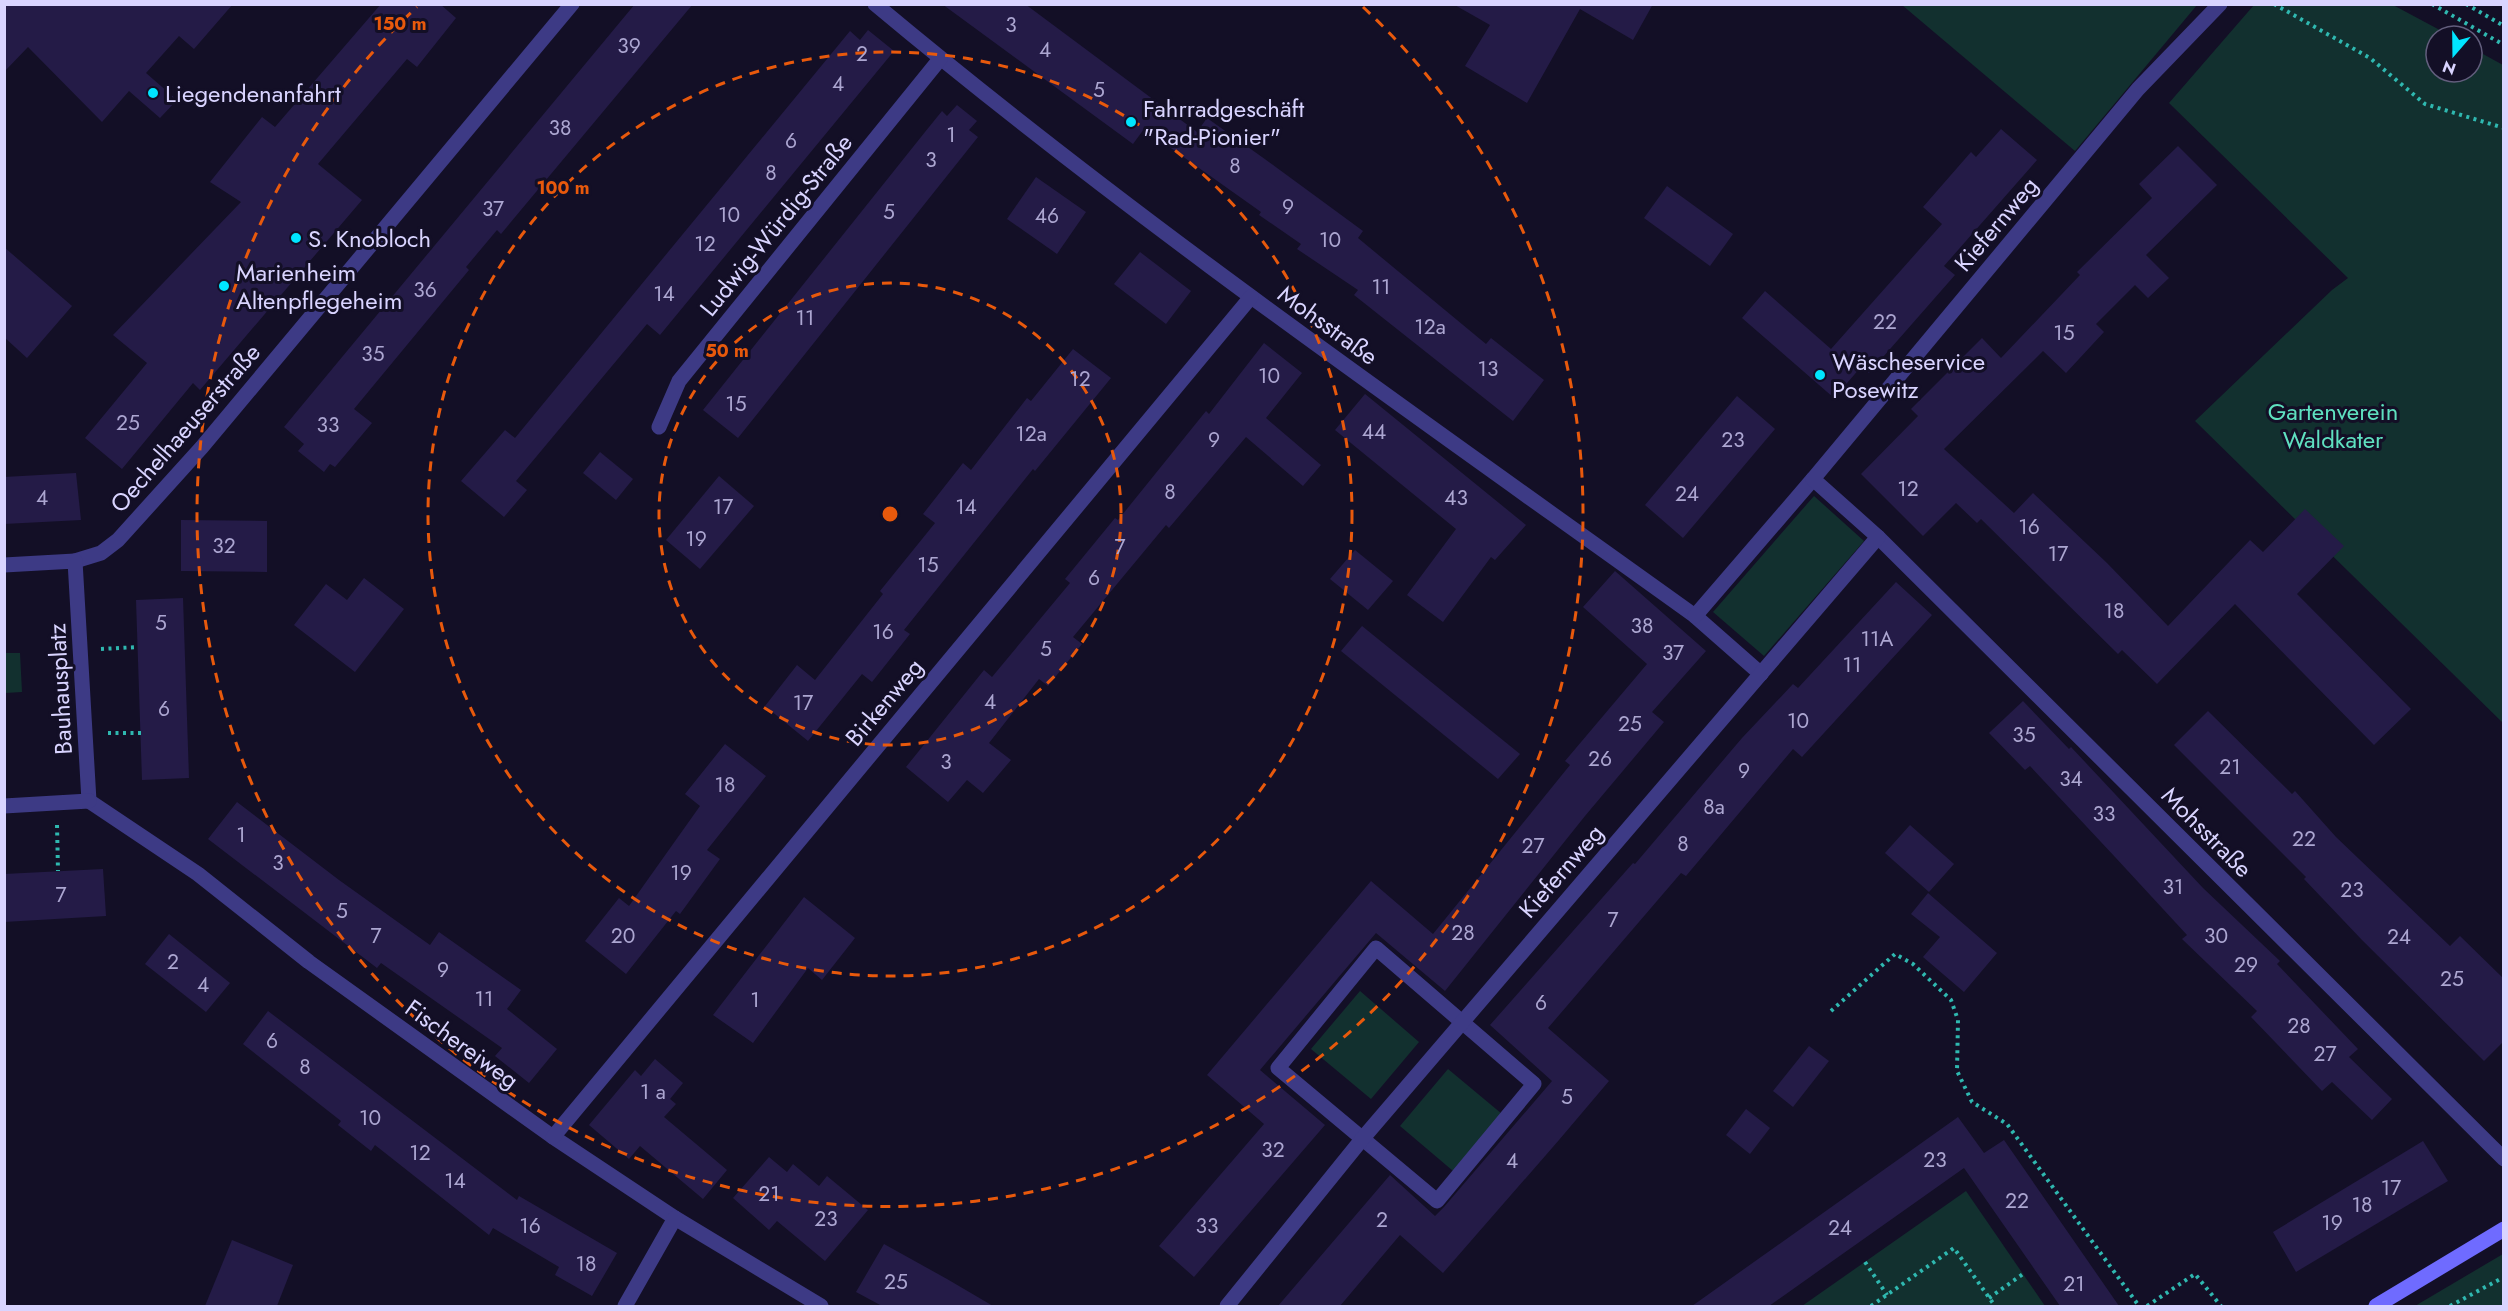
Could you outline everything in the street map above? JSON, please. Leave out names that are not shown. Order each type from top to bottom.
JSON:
[{"type":"main road","points":[[2376,1306],[2504,1229]]},
{"type":"street","name":"Oechelhaeuserstraße","points":[[75,561],[101,553],[118,540],[202,447],[572,4]]},
{"type":"street","name":"Mohsstraße","points":[[875,4],[940,59],[1251,297],[1695,616],[1761,674]]},
{"type":"street","name":"Kiefernweg","points":[[1695,616],[2138,89],[2220,4]]},
{"type":"street","name":"Ludwig-Würdig-Straße","points":[[659,427],[679,381],[940,59]]},
{"type":"street","name":"Birkenweg","points":[[552,1137],[1251,297]]},
{"type":"street","points":[[1813,478],[1878,537]]},
{"type":"street","name":"Mohsstraße","points":[[1878,537],[2504,1159]]},
{"type":"street","name":"Kiefernweg","points":[[1227,1306],[1462,1020],[1878,537]]},
{"type":"street","points":[[4,565],[75,561]]},
{"type":"street","name":"Bauhausplatz","points":[[75,561],[88,801]]},
{"type":"street","points":[[4,806],[88,801]]},
{"type":"street","name":"Fischereiweg","points":[[88,801],[198,874],[309,962],[552,1137],[675,1218],[821,1306]]},
{"type":"street","points":[[1376,948],[1462,1020],[1534,1084],[1508,1119],[1437,1201],[1278,1068],[1376,948]]},
{"type":"street","points":[[625,1306],[675,1218]]},
{"type":"path","points":[[2274,4],[2370,58],[2425,104],[2504,128]]},
{"type":"path","points":[[2432,4],[2504,45]]},
{"type":"path","points":[[2466,4],[2504,26]]},
{"type":"path","points":[[97,649],[138,647]]},
{"type":"path","points":[[101,733],[141,733]]},
{"type":"path","points":[[57,819],[58,871]]},
{"type":"path","points":[[1831,1011],[1895,954],[1913,964],[1950,1000],[1958,1020],[1957,1071],[1972,1102],[2007,1124],[2139,1306]]},
{"type":"path","points":[[1871,1306],[1954,1248],[1995,1306]]},
{"type":"path","points":[[1865,1262],[1887,1295]]},
{"type":"path","points":[[1989,1298],[2023,1274]]},
{"type":"path","points":[[2147,1306],[2195,1274],[2221,1306]]},
{"type":"path","points":[[2450,1306],[2504,1277]]},
{"type":"green space","points":[[1902,5],[2197,5],[2075,151]]},
{"type":"green space","name":"Gartenverein Waldkater","points":[[2254,5],[2393,5],[2429,24],[2424,24],[2424,84],[2484,84],[2484,55],[2503,65],[2503,723],[2195,421],[2332,290],[2348,278],[2169,103]]},
{"type":"green space","points":[[1814,496],[1864,541],[1764,656],[1713,612]]},
{"type":"green space","points":[[5,653],[20,653],[22,692],[5,693]]},
{"type":"green space","points":[[1360,991],[1419,1042],[1371,1099],[1311,1049]]},
{"type":"green space","points":[[1448,1069],[1508,1119],[1459,1176],[1400,1126]]},
{"type":"green space","points":[[1966,1191],[2045,1306],[1802,1306]]},
{"type":"green space","points":[[2503,1254],[2503,1306],[2415,1306]]},
{"type":"building","points":[[4,4],[233,4],[194,49],[179,36],[146,73],[177,100],[160,118],[129,91],[102,122],[28,47],[4,72]]},
{"type":"building","name":"Marienheim Altenpflegeheim","points":[[381,4],[440,4],[456,18],[417,67],[407,59],[318,164],[362,200],[200,390],[193,383],[122,469],[85,438],[147,363],[113,335],[241,202],[210,182],[262,117],[275,127]]},
{"type":"building","points":[[635,4],[693,4],[501,234],[497,230],[466,267],[469,270],[354,409],[372,423],[335,467],[330,464],[324,472],[298,451],[304,444],[284,427]]},
{"type":"building","points":[[942,4],[1025,4],[1197,132],[1207,118],[1262,157],[1363,231],[1358,238],[1486,344],[1491,338],[1544,380],[1513,421],[1354,295],[1358,290],[1297,249],[1301,244],[1259,215],[1261,212],[1144,129],[1133,144]]},
{"type":"building","points":[[1453,4],[1653,4],[1633,40],[1580,9],[1527,103],[1465,66],[1490,25]]},
{"type":"building","points":[[868,30],[894,51],[660,335],[647,324],[516,481],[527,490],[504,517],[461,481],[505,430],[515,438],[850,31],[860,40]]},
{"type":"building","points":[[957,105],[977,121],[969,130],[978,137],[738,438],[703,410],[942,111],[947,116]]},
{"type":"building","points":[[2001,129],[2037,160],[1944,266],[1955,275],[1869,373],[1861,367],[1834,398],[1742,318],[1765,291],[1831,349],[1942,224],[1923,207],[1971,152],[1976,157]]},
{"type":"building","points":[[2178,146],[2217,185],[2146,255],[2169,278],[2148,298],[2135,285],[2096,324],[2104,332],[2066,373],[2043,351],[1944,449],[2014,513],[2033,493],[2107,563],[2168,626],[2250,540],[2263,552],[2305,509],[2344,546],[2297,594],[2411,709],[2374,745],[2235,604],[2157,684],[2122,650],[2118,654],[1981,519],[1977,523],[1956,503],[1923,536],[1861,474],[1918,416],[1911,409],[1982,338],[2001,358],[2080,275],[2077,272],[2152,198],[2139,184]]},
{"type":"building","points":[[1036,177],[1086,212],[1057,254],[1007,219]]},
{"type":"building","points":[[1667,186],[1733,234],[1710,266],[1644,218]]},
{"type":"building","points":[[4,247],[72,306],[27,358],[4,337]]},
{"type":"building","points":[[1140,252],[1191,291],[1166,324],[1114,284]]},
{"type":"building","points":[[1264,343],[1302,373],[1266,418],[1321,465],[1303,486],[1246,437],[1169,528],[1166,525],[1073,637],[1082,644],[1048,686],[1039,679],[989,743],[1011,760],[983,793],[967,780],[948,802],[906,767],[984,670],[992,677],[1070,583],[1065,579],[1115,518],[1118,520],[1206,411],[1209,414]]},
{"type":"building","points":[[1073,349],[1111,378],[1035,471],[1033,469],[904,630],[910,634],[872,682],[862,674],[808,741],[765,706],[797,665],[815,680],[883,594],[880,591],[935,523],[923,514],[963,463],[971,470],[1027,398],[1031,401]]},
{"type":"building","points":[[1365,394],[1526,525],[1495,560],[1491,557],[1443,622],[1407,595],[1456,529],[1335,430]]},
{"type":"building","points":[[1737,396],[1775,429],[1683,538],[1645,505]]},
{"type":"building","points":[[600,452],[633,479],[616,500],[583,473]]},
{"type":"building","points":[[76,473],[81,520],[4,524],[4,477]]},
{"type":"building","points":[[719,476],[754,506],[700,569],[666,540]]},
{"type":"building","points":[[181,520],[267,521],[267,572],[181,571]]},
{"type":"building","points":[[1355,550],[1393,581],[1368,610],[1330,579]]},
{"type":"building","points":[[1615,571],[1706,651],[1652,712],[1664,722],[1585,816],[1445,991],[1376,933],[1260,1070],[1325,1125],[1194,1277],[1159,1246],[1264,1124],[1207,1075],[1371,881],[1433,934],[1570,765],[1565,761],[1647,664],[1583,607]]},
{"type":"building","points":[[364,578],[404,609],[355,672],[294,625],[326,584],[347,600]]},
{"type":"building","points":[[1896,582],[1932,615],[1802,757],[1793,749],[1686,876],[1681,873],[1548,1028],[1609,1081],[1559,1140],[1443,1273],[1400,1235],[1340,1306],[1278,1306],[1390,1175],[1435,1216],[1552,1081],[1490,1025],[1633,863],[1635,864],[1742,738],[1793,684],[1798,688]]},
{"type":"building","points":[[183,598],[189,778],[142,780],[136,600]]},
{"type":"building","points":[[1362,626],[1520,754],[1498,779],[1341,651]]},
{"type":"building","points":[[2023,701],[2069,749],[2071,747],[2203,888],[2280,961],[2277,964],[2358,1049],[2349,1057],[2392,1099],[2372,1120],[2332,1082],[2322,1091],[2251,1017],[2257,1011],[2182,939],[2187,935],[2115,857],[2030,766],[2025,770],[1989,733]]},
{"type":"building","points":[[2208,711],[2292,794],[2295,791],[2336,837],[2450,946],[2460,936],[2504,979],[2504,1041],[2484,1061],[2362,940],[2304,879],[2306,877],[2174,745]]},
{"type":"building","points":[[725,744],[766,776],[707,850],[720,859],[680,914],[676,911],[626,974],[585,941],[619,898],[629,906],[700,806],[685,794]]},
{"type":"building","points":[[237,802],[339,880],[430,945],[439,932],[521,990],[507,1009],[557,1049],[529,1083],[495,1056],[502,1048],[381,963],[377,968],[208,839]]},
{"type":"building","points":[[1910,825],[1954,864],[1929,892],[1885,853]]},
{"type":"building","points":[[103,869],[106,916],[4,922],[4,874]]},
{"type":"building","points":[[1928,893],[1997,953],[1964,992],[1923,957],[1940,937],[1911,914]]},
{"type":"building","points":[[804,897],[855,938],[822,980],[808,968],[753,1043],[713,1015]]},
{"type":"building","points":[[169,934],[230,983],[206,1012],[145,964]]},
{"type":"building","points":[[268,1011],[517,1200],[519,1196],[617,1253],[592,1296],[555,1275],[559,1267],[493,1228],[489,1235],[375,1145],[371,1151],[338,1125],[341,1121],[243,1044]]},
{"type":"building","points":[[1809,1046],[1829,1061],[1793,1107],[1773,1091]]},
{"type":"building","points":[[655,1059],[683,1083],[670,1099],[676,1104],[664,1117],[727,1170],[703,1199],[640,1146],[629,1159],[589,1125],[635,1070],[641,1076]]},
{"type":"building","points":[[1746,1109],[1770,1128],[1750,1154],[1726,1135]]},
{"type":"building","points":[[1958,1117],[1984,1153],[2004,1140],[2119,1306],[2060,1306],[1964,1168],[1769,1306],[1692,1306]]},
{"type":"building","points":[[2423,1141],[2448,1181],[2296,1272],[2273,1232]]},
{"type":"building","points":[[769,1157],[787,1172],[793,1164],[819,1186],[827,1176],[868,1210],[825,1261],[777,1221],[769,1230],[733,1198]]},
{"type":"building","points":[[232,1240],[293,1265],[277,1306],[205,1306]]},
{"type":"building","points":[[884,1244],[993,1306],[882,1306],[856,1292]]},
{"type":"place","name":"Liegendenanfahrt","points":[[153,93]]},
{"type":"place","name":"Fahrradgeschäft \"Rad-Pionier\"","points":[[1131,122]]},
{"type":"place","name":"S. Knobloch","points":[[296,238]]},
{"type":"place","name":"Marienheim Altenpflegeheim","points":[[224,286]]},
{"type":"place","name":"Wäscheservice Posewitz","points":[[1820,375]]}]
